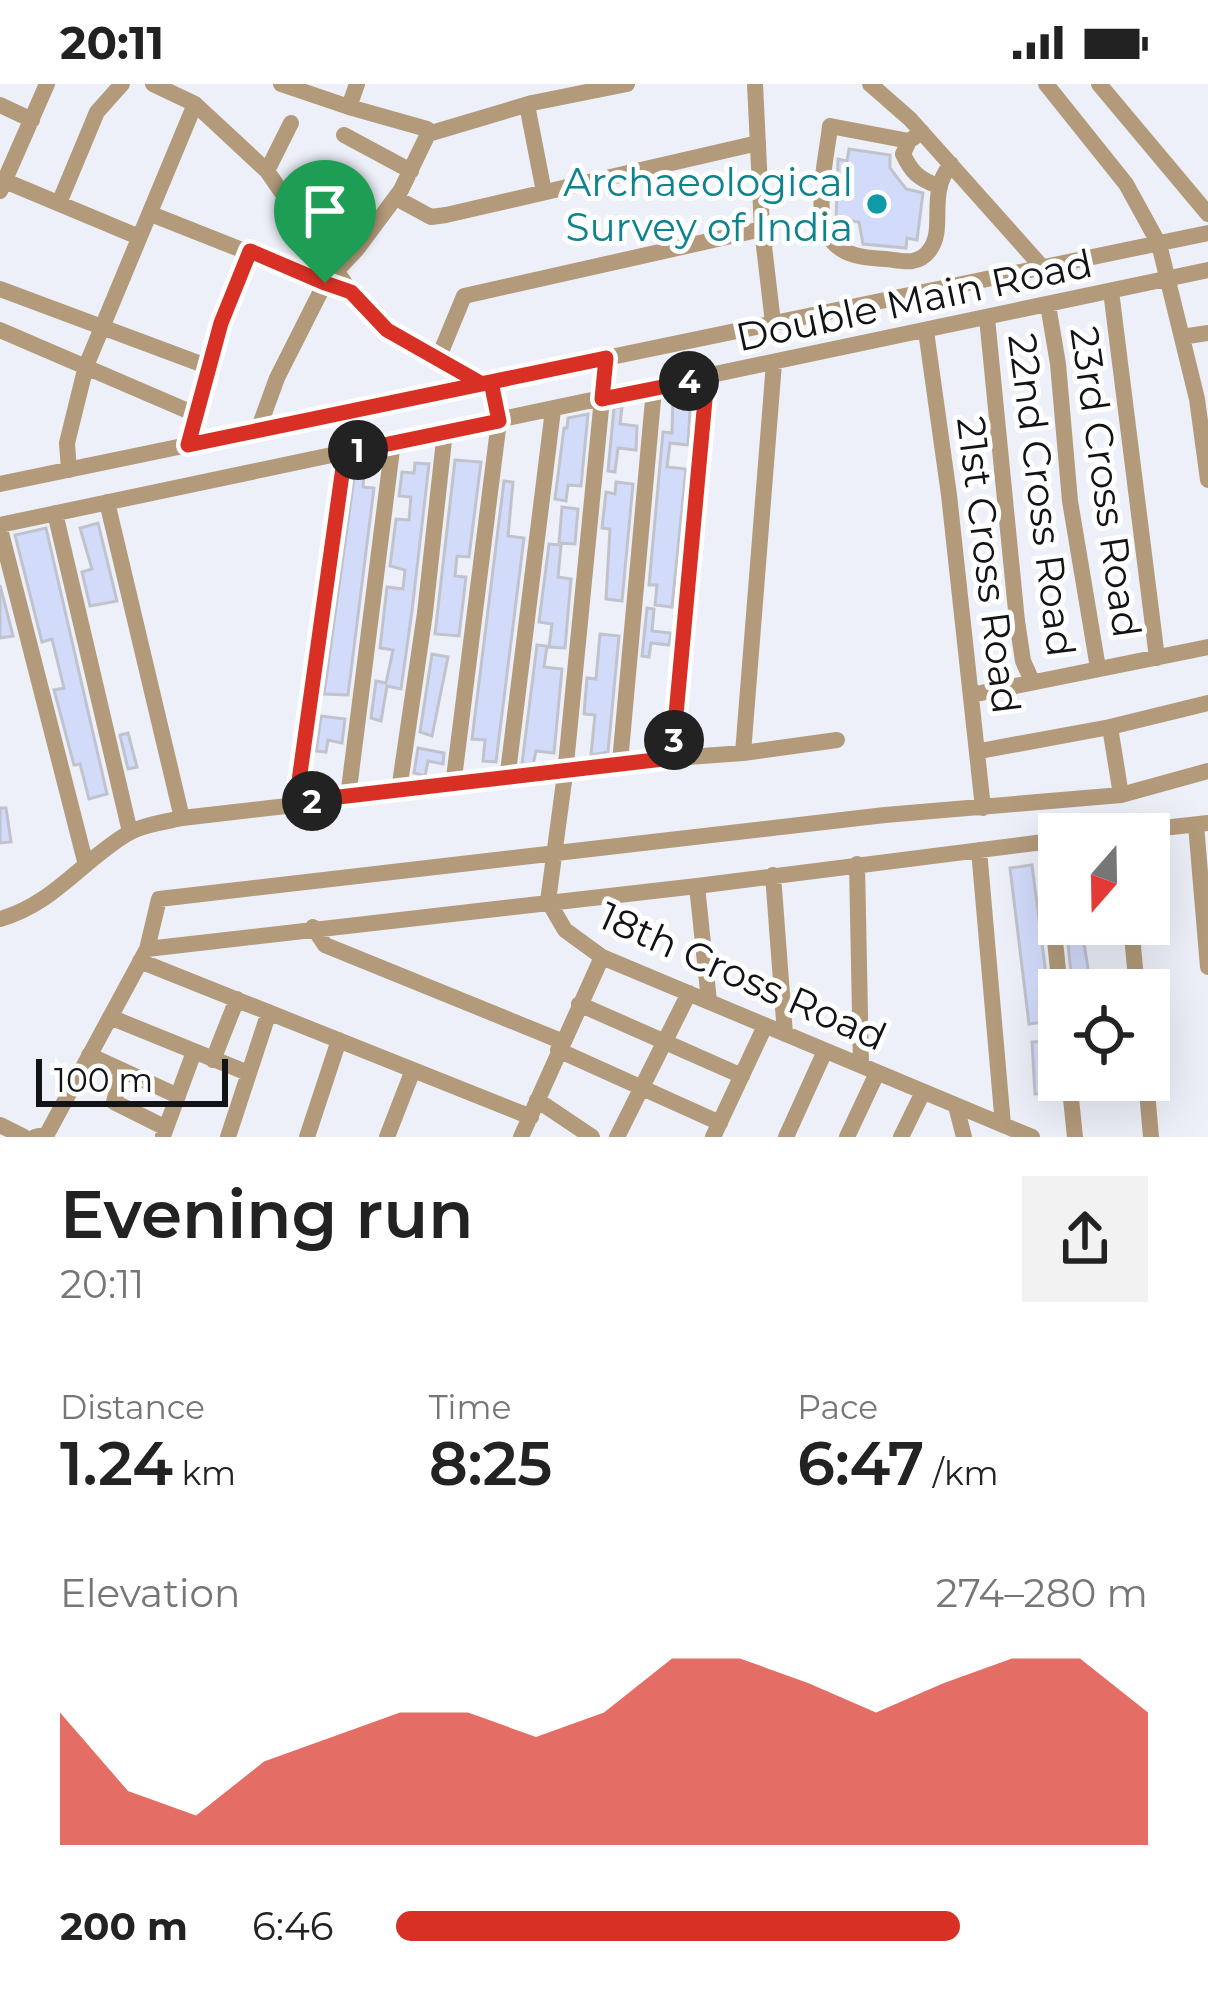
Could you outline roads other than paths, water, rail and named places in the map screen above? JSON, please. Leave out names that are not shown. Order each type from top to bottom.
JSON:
[{"type":"street","points":[[47,84],[3,186],[59,203],[140,237]]},
{"type":"street","points":[[59,203],[97,112],[122,84]]},
{"type":"street","points":[[153,84],[185,95],[267,171],[331,277]]},
{"type":"street","points":[[258,430],[277,378],[331,277],[395,198],[428,134],[428,129],[281,84]]},
{"type":"street","points":[[349,107],[357,84]]},
{"type":"street","points":[[428,134],[526,105],[627,84]]},
{"type":"street","points":[[755,84],[762,229],[773,323]]},
{"type":"street","points":[[871,84],[915,137],[951,164],[1042,268]]},
{"type":"street","points":[[1046,84],[1126,184],[1159,244],[1182,338],[1203,398],[1208,480]]},
{"type":"street","points":[[1099,84],[1208,214]]},
{"type":"street","points":[[69,470],[68,443],[86,366],[151,214],[185,95]]},
{"type":"street","points":[[526,105],[544,192]]},
{"type":"street","points":[[0,106],[32,120]]},
{"type":"street","points":[[267,171],[291,123]]},
{"type":"street","points":[[915,137],[830,126],[822,216],[829,240],[845,253],[913,262],[927,254],[935,239],[939,178],[951,164]]},
{"type":"street","points":[[344,135],[411,171]]},
{"type":"street","points":[[915,137],[903,154],[908,166],[914,175],[938,186]]},
{"type":"street","points":[[395,198],[431,217],[758,143]]},
{"type":"street","points":[[151,214],[331,277],[387,330],[486,383],[499,421],[453,786]]},
{"type":"street","points":[[438,359],[464,296],[762,229]]},
{"type":"street","name":"Double Main Road","points":[[0,484],[1208,233]]},
{"type":"street","points":[[188,445],[232,291],[250,251]]},
{"type":"street","name":"Double Main Road","points":[[0,527],[1208,271]]},
{"type":"street","points":[[0,289],[209,367]]},
{"type":"street","points":[[1111,291],[1157,658]]},
{"type":"street","name":"23rd Cross Road","points":[[1048,305],[1070,501],[1098,668]]},
{"type":"street","name":"22nd Cross Road","points":[[987,318],[1017,621],[1023,661],[1032,681]]},
{"type":"street","points":[[0,330],[195,414]]},
{"type":"street","name":"21st Cross Road","points":[[926,331],[980,751],[983,808]]},
{"type":"street","points":[[1182,338],[1208,333]]},
{"type":"street","name":"18th Cross Road","points":[[606,358],[548,901],[565,930],[602,957],[923,1092],[958,1125],[1003,1125],[1032,1137]]},
{"type":"street","points":[[743,753],[774,363]]},
{"type":"street","points":[[672,758],[707,378]]},
{"type":"street","points":[[620,762],[654,388]]},
{"type":"street","points":[[506,780],[553,410]]},
{"type":"street","points":[[399,790],[445,431]]},
{"type":"street","points":[[348,797],[393,442]]},
{"type":"street","points":[[296,802],[345,453]]},
{"type":"street","points":[[107,502],[182,818]]},
{"type":"street","points":[[55,513],[130,832]]},
{"type":"street","points":[[0,527],[86,866]]},
{"type":"street","points":[[971,695],[1208,647]]},
{"type":"street","points":[[980,751],[1208,703]]},
{"type":"street","points":[[1111,727],[1121,794]]},
{"type":"street","points":[[0,919],[22,913],[62,888],[130,832],[182,818],[565,774],[620,762],[837,740]]},
{"type":"street","points":[[40,1136],[144,955],[159,899],[1121,794],[1208,771]]},
{"type":"street","points":[[1170,828],[1202,824],[1208,967]]},
{"type":"street","points":[[144,955],[313,927],[698,886],[1038,842]]},
{"type":"street","points":[[979,850],[1003,1125]]},
{"type":"street","points":[[848,1137],[869,1069],[857,864]]},
{"type":"street","points":[[773,875],[785,1034]]},
{"type":"street","points":[[698,886],[709,1001]]},
{"type":"street","points":[[313,927],[325,945],[559,1045],[717,1130],[766,1026]]},
{"type":"street","points":[[144,955],[268,1012],[413,1070],[534,1109],[592,1137]]},
{"type":"street","points":[[521,1137],[602,957]]},
{"type":"street","points":[[617,1137],[689,993]]},
{"type":"street","points":[[213,1060],[237,999]]},
{"type":"street","points":[[579,1004],[742,1076]]},
{"type":"street","points":[[232,1136],[268,1012]]},
{"type":"street","points":[[110,1017],[248,1073]]},
{"type":"street","points":[[307,1137],[339,1040]]},
{"type":"street","points":[[786,1137],[825,1051]]},
{"type":"street","points":[[122,1070],[114,1102],[166,1134],[194,1052]]},
{"type":"street","points":[[89,1055],[178,1096]]},
{"type":"street","points":[[386,1137],[413,1070]]},
{"type":"street","points":[[901,1137],[923,1092]]},
{"type":"street","points":[[1071,1101],[1075,1137]]},
{"type":"street","points":[[1147,1101],[1151,1137]]},
{"type":"street","points":[[0,1126],[24,1137]]},
{"type":"place","name":"Archaeological Survey of India","points":[[877,204]]}]
